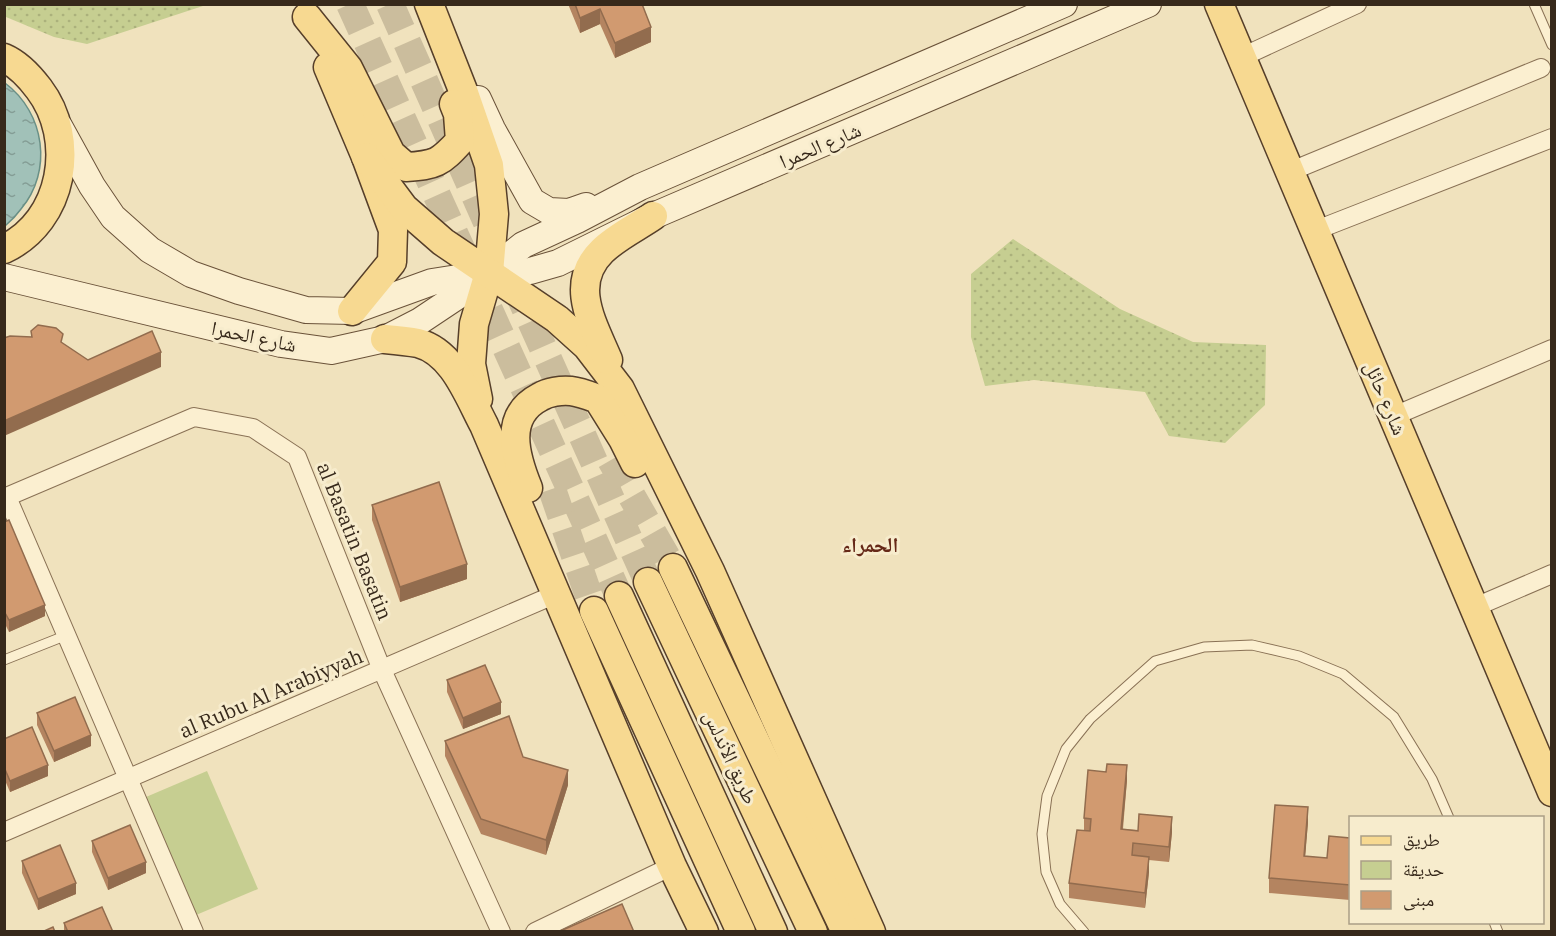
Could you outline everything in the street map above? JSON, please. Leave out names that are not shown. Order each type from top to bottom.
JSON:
[{"type":"main road","points":[[304,11],[348,68],[391,154],[406,167],[431,165],[446,157],[460,141],[458,114],[425,36],[418,4]]},
{"type":"main road","points":[[431,4],[492,129],[532,201],[549,211],[568,212],[640,187]]},
{"type":"main road","points":[[431,4],[489,165],[494,214],[489,273],[474,324],[471,364],[484,425]]},
{"type":"main road","name":"شارع الحمرا","points":[[4,277],[281,344],[331,351],[385,339],[431,315],[523,245],[640,187],[1064,4]]},
{"type":"main road","name":"شارع الحمرا","points":[[58,126],[92,186],[113,217],[150,250],[191,274],[239,291],[306,310],[352,311],[432,282],[489,273],[530,271],[558,263],[653,216],[1148,4]]},
{"type":"main road","name":"شارع حائل","points":[[1219,4],[1551,792]]},
{"type":"main road","points":[[304,11],[366,157],[393,230],[392,262],[352,311]]},
{"type":"main road","points":[[4,58],[31,78],[48,100],[58,126],[62,159],[55,192],[39,222],[14,244],[4,249]]},
{"type":"main road","points":[[366,157],[404,208],[443,242],[557,319],[587,346],[620,389]]},
{"type":"main road","points":[[653,216],[603,250],[589,267],[584,288],[588,311],[620,389],[710,571],[871,932]]},
{"type":"main road","points":[[385,339],[420,344],[445,358],[484,425],[672,866],[704,932]]},
{"type":"main road","points":[[556,594],[549,536],[523,475],[514,443],[517,417],[531,401],[546,393],[571,391],[598,399],[623,439],[642,478],[710,571]]},
{"type":"main road","points":[[673,568],[846,932]]},
{"type":"main road","name":"طريق الأندلس","points":[[648,582],[813,932]]},
{"type":"main road","name":"طريق الأندلس","points":[[619,596],[773,932]]},
{"type":"main road","points":[[594,611],[741,932]]},
{"type":"street","points":[[1242,57],[1357,4]]},
{"type":"street","points":[[1289,172],[1541,68]]},
{"type":"street","points":[[1314,231],[1551,138]]},
{"type":"street","points":[[1394,416],[1551,349]]},
{"type":"street","name":"al Basatin Basatin","points":[[6,498],[194,417],[254,428],[297,457],[382,670],[501,932]]},
{"type":"street","points":[[6,498],[194,932]]},
{"type":"street","points":[[1473,608],[1551,574]]},
{"type":"street","name":"al Rubu Al Arabiyyah","points":[[4,832],[556,594]]},
{"type":"street","points":[[535,932],[672,866]]},
{"type":"lane","points":[[1534,4],[1551,45]]},
{"type":"lane","points":[[4,660],[66,635]]},
{"type":"lane","points":[[1084,932],[1060,904],[1046,872],[1042,834],[1047,796],[1066,748],[1090,719],[1155,661],[1204,648],[1252,645],[1299,656],[1343,674],[1394,717],[1432,779],[1448,816]]},
{"type":"green space","points":[[5,4],[206,5],[87,44],[54,37],[6,17]]},
{"type":"green space","points":[[1013,239],[1120,309],[1193,342],[1266,345],[1265,405],[1225,443],[1169,436],[1145,392],[1034,380],[985,386],[971,337],[971,274]]},
{"type":"green space","points":[[207,771],[258,889],[196,915],[146,797]]},
{"type":"water","points":[[5,83],[29,110],[36,126],[41,160],[38,178],[31,194],[5,226]]},
{"type":"building","points":[[575,4],[642,4],[651,27],[615,43],[600,9],[580,18]]},
{"type":"building","points":[[38,325],[56,328],[63,334],[61,342],[88,360],[152,331],[161,352],[4,421],[4,338],[32,337],[31,331]]},
{"type":"building","points":[[439,482],[467,564],[400,587],[372,505]]},
{"type":"building","points":[[9,520],[45,605],[9,620],[4,611],[4,522]]},
{"type":"building","points":[[485,665],[501,702],[463,718],[447,680]]},
{"type":"building","points":[[75,697],[91,735],[54,751],[37,713]]},
{"type":"building","points":[[509,716],[523,757],[568,770],[546,840],[481,819],[445,741]]},
{"type":"building","points":[[32,727],[48,765],[10,781],[4,767],[4,739]]},
{"type":"building","points":[[1107,764],[1127,765],[1121,829],[1138,831],[1139,814],[1172,817],[1169,847],[1133,843],[1132,855],[1149,857],[1145,893],[1069,883],[1077,830],[1090,831],[1091,819],[1084,818],[1088,770],[1106,772]]},
{"type":"building","points":[[1275,805],[1308,807],[1304,856],[1327,858],[1329,836],[1349,838],[1349,885],[1269,878]]},
{"type":"building","points":[[130,825],[146,862],[108,878],[92,841]]},
{"type":"building","points":[[60,845],[76,883],[38,899],[22,861]]},
{"type":"building","points":[[622,904],[634,932],[558,932]]},
{"type":"building","points":[[102,907],[113,932],[68,932],[64,923]]},
{"type":"building","points":[[53,927],[55,932],[42,932]]},
{"type":"tunnel","points":[[350,4],[619,596]]},
{"type":"tunnel","points":[[390,4],[494,238]]},
{"type":"tunnel","points":[[514,283],[648,582]]},
{"type":"tunnel","points":[[611,460],[673,568]]},
{"type":"tunnel","points":[[552,489],[594,611]]},
{"type":"district","name":"الحمراء","points":[[870,544]]}]
